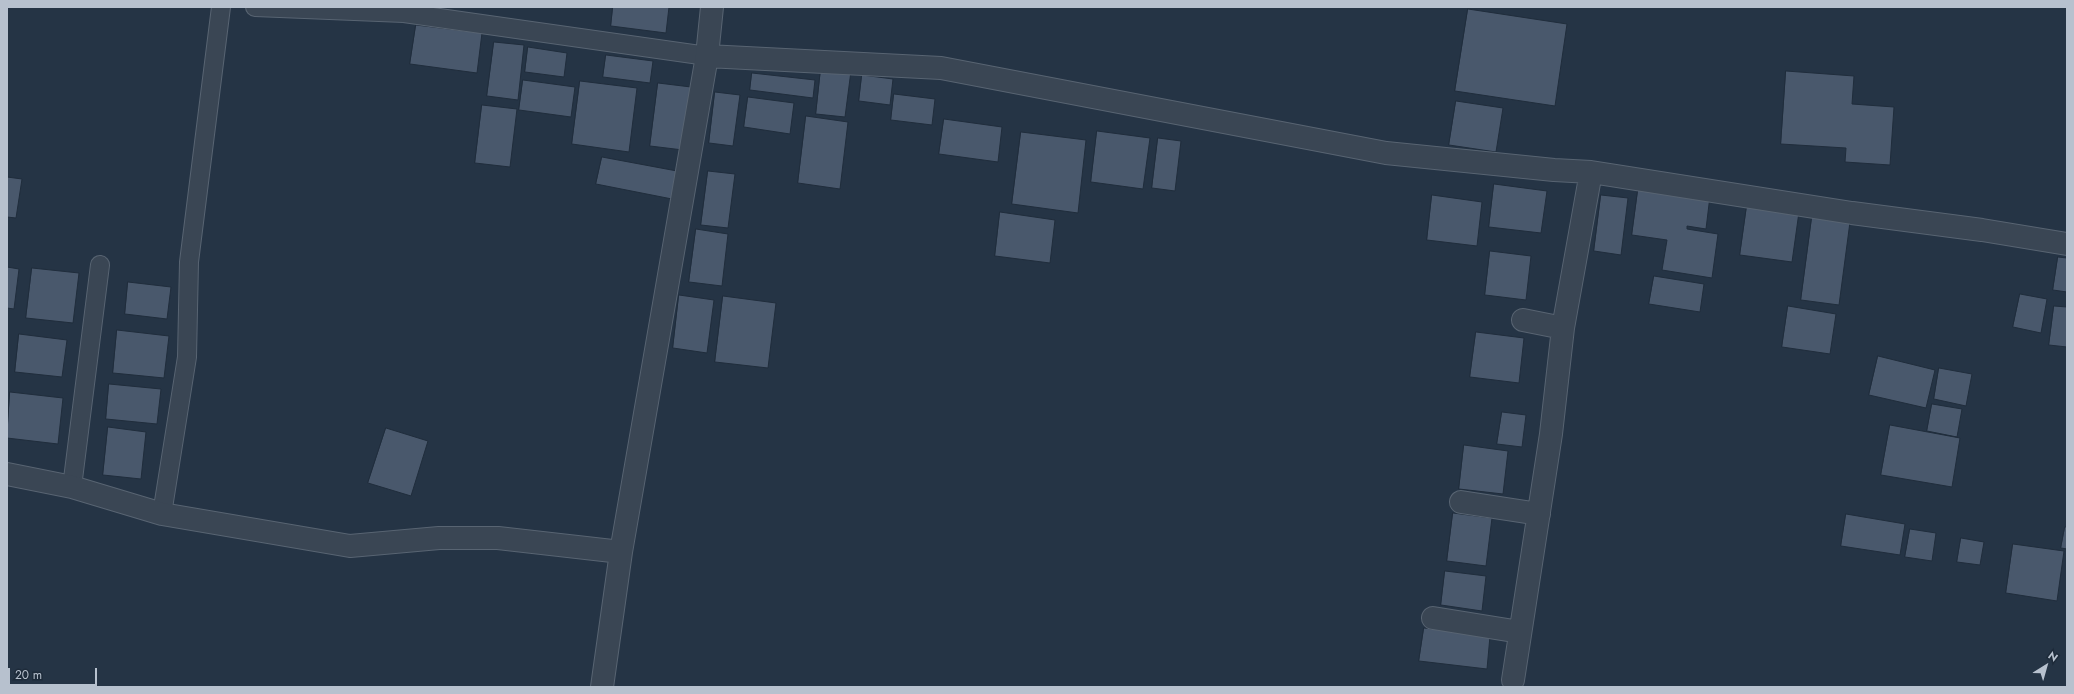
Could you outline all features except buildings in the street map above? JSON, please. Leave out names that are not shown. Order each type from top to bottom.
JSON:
[{"type":"street","points":[[602,687],[621,552],[707,56],[712,7]]},
{"type":"street","points":[[707,56],[940,68],[1386,153],[1485,164],[1591,172],[1852,213],[1982,230],[2067,244]]},
{"type":"street","points":[[1513,680],[1551,434],[1563,328],[1591,172]]},
{"type":"street","points":[[1523,320],[1563,328]]},
{"type":"street","points":[[7,474],[72,487],[162,514],[350,546],[439,538],[498,538],[621,552]]},
{"type":"street","points":[[1460,502],[1539,514]]},
{"type":"street","points":[[1433,618],[1520,632]]},
{"type":"lane","points":[[162,514],[186,357],[189,262],[221,7]]},
{"type":"lane","points":[[255,7],[404,13],[707,56]]},
{"type":"lane","points":[[72,487],[100,265]]}]
